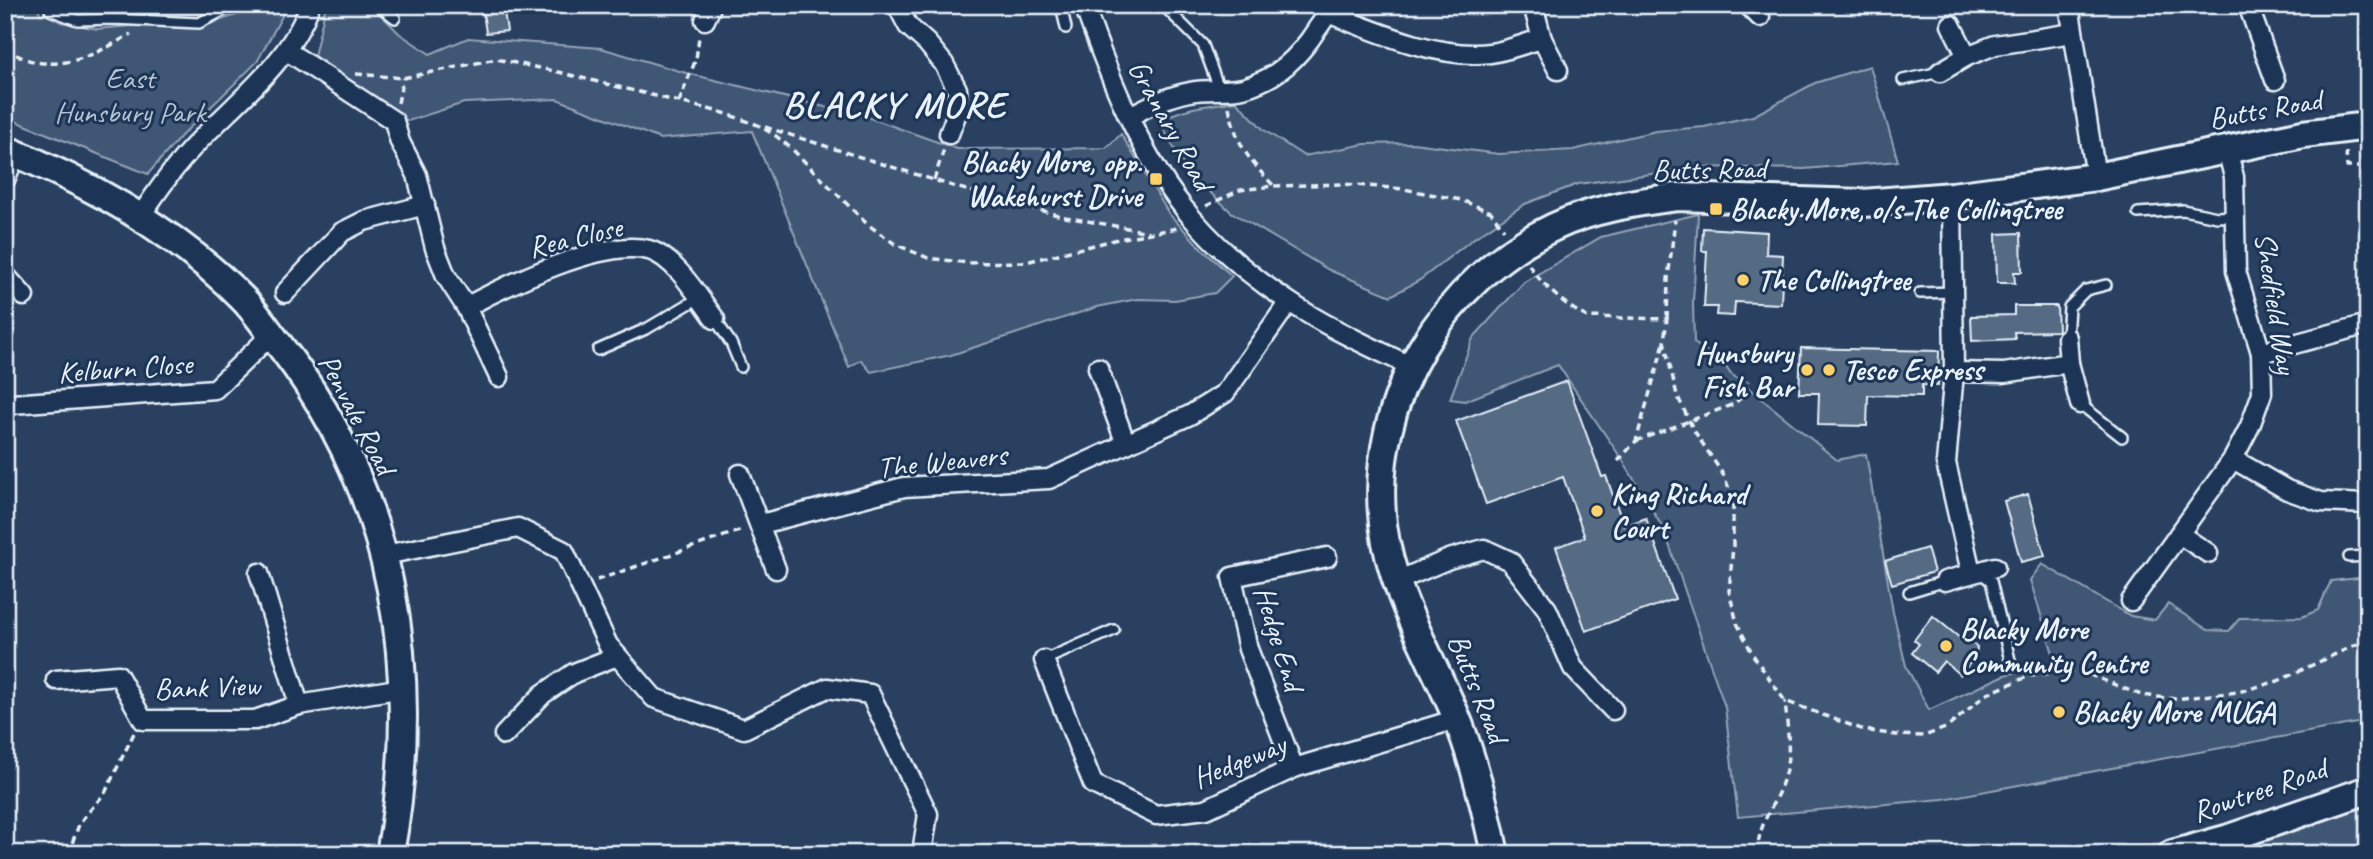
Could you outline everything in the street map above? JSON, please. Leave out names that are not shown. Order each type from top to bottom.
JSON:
[{"type":"street","points":[[140,217],[167,176],[287,51],[310,5]]},
{"type":"street","points":[[897,5],[908,26],[927,43],[944,64],[957,89],[958,110],[949,134]]},
{"type":"street","name":"Granary Road","points":[[1084,5],[1099,49],[1129,116],[1159,173],[1191,217],[1229,256],[1289,302],[1337,330],[1410,366]]},
{"type":"street","points":[[1533,5],[1542,39],[1558,70]]},
{"type":"street","points":[[2069,5],[2096,177]]},
{"type":"street","points":[[2248,5],[2274,80]]},
{"type":"street","points":[[1129,116],[1161,100],[1192,91],[1224,91],[1245,87],[1276,75],[1303,51],[1329,9],[1367,28],[1450,52],[1489,53],[1542,39]]},
{"type":"street","points":[[1951,25],[1966,56]]},
{"type":"street","points":[[1940,72],[1966,56],[1995,45],[2073,33]]},
{"type":"street","points":[[287,51],[394,121],[400,142],[417,175],[435,248],[446,276],[466,307],[499,377]]},
{"type":"street","name":"Butts Road","points":[[1495,854],[1477,778],[1457,719],[1396,581],[1383,524],[1382,471],[1390,423],[1410,366],[1437,323],[1471,284],[1517,247],[1555,226],[1602,210],[1677,197],[1863,204],[1952,196],[2096,177],[2303,134],[2356,127]]},
{"type":"street","name":"Shedfield Way","points":[[2131,601],[2233,459],[2250,426],[2262,393],[2261,354],[2236,271],[2234,177],[2227,149]]},
{"type":"street","points":[[5,180],[11,151]]},
{"type":"street","name":"Penvale Road","points":[[11,151],[78,181],[140,217],[202,263],[245,302],[312,391],[350,459],[385,555],[396,611],[403,688],[403,735],[390,854]]},
{"type":"street","points":[[1945,581],[1982,570],[1946,463],[1954,372],[1952,196]]},
{"type":"street","points":[[285,293],[342,232],[364,221],[425,205]]},
{"type":"street","name":"Rea Close","points":[[466,307],[526,276],[581,258],[619,249],[649,250],[669,262],[715,319]]},
{"type":"street","points":[[5,275],[24,296]]},
{"type":"street","name":"The Weavers","points":[[761,524],[904,487],[1049,478],[1190,415],[1225,393],[1289,302]]},
{"type":"street","points":[[2261,354],[2368,324]]},
{"type":"street","name":"Kelburn Close","points":[[5,410],[12,404],[215,389],[271,335]]},
{"type":"street","points":[[2067,338],[2069,363],[2080,404]]},
{"type":"street","points":[[1954,372],[2004,373],[2069,363]]},
{"type":"street","points":[[1098,368],[1126,444]]},
{"type":"street","points":[[2233,459],[2287,490],[2321,502],[2368,504]]},
{"type":"street","points":[[740,474],[776,569]]},
{"type":"street","points":[[385,555],[518,528],[564,551],[608,645],[654,698],[744,729],[827,688],[870,694],[928,814],[922,853]]},
{"type":"street","points":[[2179,534],[2207,554]]},
{"type":"street","points":[[1396,581],[1449,559],[1484,549],[1510,561],[1548,609],[1573,668],[1613,710]]},
{"type":"street","name":"Hedge End","points":[[1294,768],[1248,649],[1232,577],[1327,557]]},
{"type":"street","name":"Bank View","points":[[260,573],[299,705]]},
{"type":"street","points":[[504,735],[543,694],[574,673],[617,656]]},
{"type":"street","name":"Hedgeway","points":[[1044,660],[1093,784],[1156,815],[1206,809],[1294,768],[1457,719]]},
{"type":"street","name":"Bank View","points":[[56,680],[118,676],[143,720],[255,720],[299,705],[403,688]]},
{"type":"street","name":"Rowtree Road","points":[[2172,854],[2226,839],[2368,790]]},
{"type":"lane","points":[[50,10],[77,20],[199,23],[234,5]]},
{"type":"lane","points":[[378,5],[395,18]]},
{"type":"lane","points":[[1060,5],[1066,28]]},
{"type":"lane","points":[[1167,9],[1203,45],[1224,91]]},
{"type":"lane","points":[[1903,80],[1940,72]]},
{"type":"lane","points":[[2138,213],[2183,210],[2217,217],[2235,216]]},
{"type":"lane","points":[[2067,338],[2069,307],[2086,290],[2106,285]]},
{"type":"lane","points":[[1920,293],[1954,292]]},
{"type":"lane","points":[[598,350],[648,328],[699,298]]},
{"type":"lane","points":[[715,319],[732,343],[741,367]]},
{"type":"lane","points":[[2080,404],[2122,437]]},
{"type":"lane","points":[[2349,557],[2368,556]]},
{"type":"lane","points":[[1982,570],[1990,581],[2010,660]]},
{"type":"lane","points":[[1909,592],[1945,581]]},
{"type":"lane","points":[[1044,660],[1114,630]]},
{"type":"path","points":[[679,102],[696,59],[698,42],[709,13]]},
{"type":"path","points":[[5,50],[35,62],[65,63],[88,58],[153,21]]},
{"type":"path","points":[[350,73],[403,78],[496,59],[724,113],[934,180],[1065,217],[1154,233]]},
{"type":"path","points":[[1224,91],[1239,145],[1252,164],[1274,186]]},
{"type":"path","points":[[758,125],[792,149],[867,224],[895,244],[928,258],[969,263],[1026,261],[1118,239],[1176,229]]},
{"type":"path","points":[[2356,127],[2347,167],[2368,167]]},
{"type":"path","points":[[934,180],[949,134]]},
{"type":"path","points":[[1205,207],[1240,190],[1343,184],[1404,189],[1461,200],[1491,212],[1544,285],[1587,317],[1667,319]]},
{"type":"path","points":[[1636,442],[1664,341],[1677,197]]},
{"type":"path","points":[[1664,341],[1677,395],[1693,429],[1724,476],[1733,499],[1729,591],[1737,623],[1753,655],[1785,701],[1790,752],[1784,779],[1763,822],[1758,854]]},
{"type":"path","points":[[1618,461],[1636,442],[1734,404],[1745,394],[1748,381]]},
{"type":"path","points":[[580,586],[761,524]]},
{"type":"path","points":[[1785,701],[1864,730],[1924,736],[1948,727],[1985,695],[2029,676],[2080,671],[2141,695],[2188,698],[2238,692],[2278,681],[2368,639]]},
{"type":"path","points":[[68,854],[80,821],[105,793],[143,720]]},
{"type":"green space","name":"East Hunsbury Park","points":[[5,5],[38,5],[40,14],[46,14],[61,22],[97,29],[153,24],[201,27],[242,13],[255,5],[288,5],[257,62],[182,135],[148,174],[5,117]]},
{"type":"green space","points":[[326,5],[368,5],[400,34],[430,54],[468,38],[601,48],[686,73],[870,118],[957,149],[1106,148],[1121,134],[1169,214],[1232,276],[1215,293],[1175,300],[1137,299],[1097,307],[951,355],[871,372],[861,360],[849,367],[752,131],[660,139],[557,99],[464,103],[408,121],[314,56]]},
{"type":"green space","points":[[1870,66],[1898,161],[1804,169],[1702,167],[1578,184],[1525,204],[1474,238],[1420,280],[1391,296],[1329,270],[1231,212],[1186,170],[1159,121],[1188,109],[1236,101],[1264,130],[1304,156],[1365,144],[1413,143],[1499,154],[1573,150],[1656,131],[1704,127],[1753,116],[1815,83]]},
{"type":"green space","points":[[1698,214],[1693,303],[1694,343],[1722,361],[1730,373],[1837,460],[1866,454],[1893,612],[1906,666],[1929,710],[2005,675],[2056,663],[2030,580],[2042,564],[2131,616],[2155,620],[2168,604],[2208,630],[2229,631],[2240,618],[2302,617],[2318,610],[2331,581],[2368,577],[2368,721],[1943,799],[1738,817],[1725,707],[1664,530],[1623,461],[1558,365],[1465,401],[1450,399],[1473,338],[1524,282],[1601,237]]},
{"type":"green space","points":[[2368,807],[2368,854],[2208,854],[2351,811]]},
{"type":"building","points":[[482,5],[503,5],[507,31],[486,33]]},
{"type":"building","name":"The Collingtree","points":[[1703,228],[1767,232],[1766,254],[1783,255],[1781,304],[1735,302],[1734,316],[1716,315],[1717,307],[1704,307],[1707,251],[1702,251]]},
{"type":"building","points":[[2021,233],[2022,272],[2014,272],[2015,283],[1997,283],[1996,234]]},
{"type":"building","points":[[2014,306],[2057,306],[2058,331],[2014,332],[2015,339],[1972,341],[1971,316],[2014,315]]},
{"type":"building","points":[[1801,348],[1939,351],[1938,386],[1922,385],[1922,396],[1868,395],[1867,426],[1818,425],[1819,393],[1799,393]]},
{"type":"building","name":"King Richard Court","points":[[1567,381],[1602,477],[1606,476],[1624,526],[1646,518],[1675,599],[1586,631],[1556,547],[1585,537],[1563,477],[1486,504],[1456,421]]},
{"type":"building","points":[[2028,494],[2045,556],[2021,562],[2004,501]]},
{"type":"building","points":[[1927,548],[1934,572],[1892,584],[1885,561]]},
{"type":"building","name":"Blacky More Community Centre","points":[[1933,616],[1961,639],[1964,636],[1977,647],[1976,656],[1960,675],[1944,661],[1935,672],[1912,653],[1919,644],[1914,640]]},
{"type":"place","name":"Blacky More, opp. Wakehurst Drive","points":[[1156,179]]},
{"type":"place","name":"Blacky More, o/s The Collingtree","points":[[1716,209]]},
{"type":"place","name":"The Collingtree","points":[[1743,280]]},
{"type":"place","name":"Hunsbury Fish Bar","points":[[1807,370]]},
{"type":"place","name":"Tesco Express","points":[[1829,370]]},
{"type":"place","name":"King Richard Court","points":[[1597,511]]},
{"type":"place","name":"Blacky More Community Centre","points":[[1946,646]]},
{"type":"place","name":"Blacky More MUGA","points":[[2059,712]]},
{"type":"district","name":"BLACKY MORE","points":[[895,104]]}]
